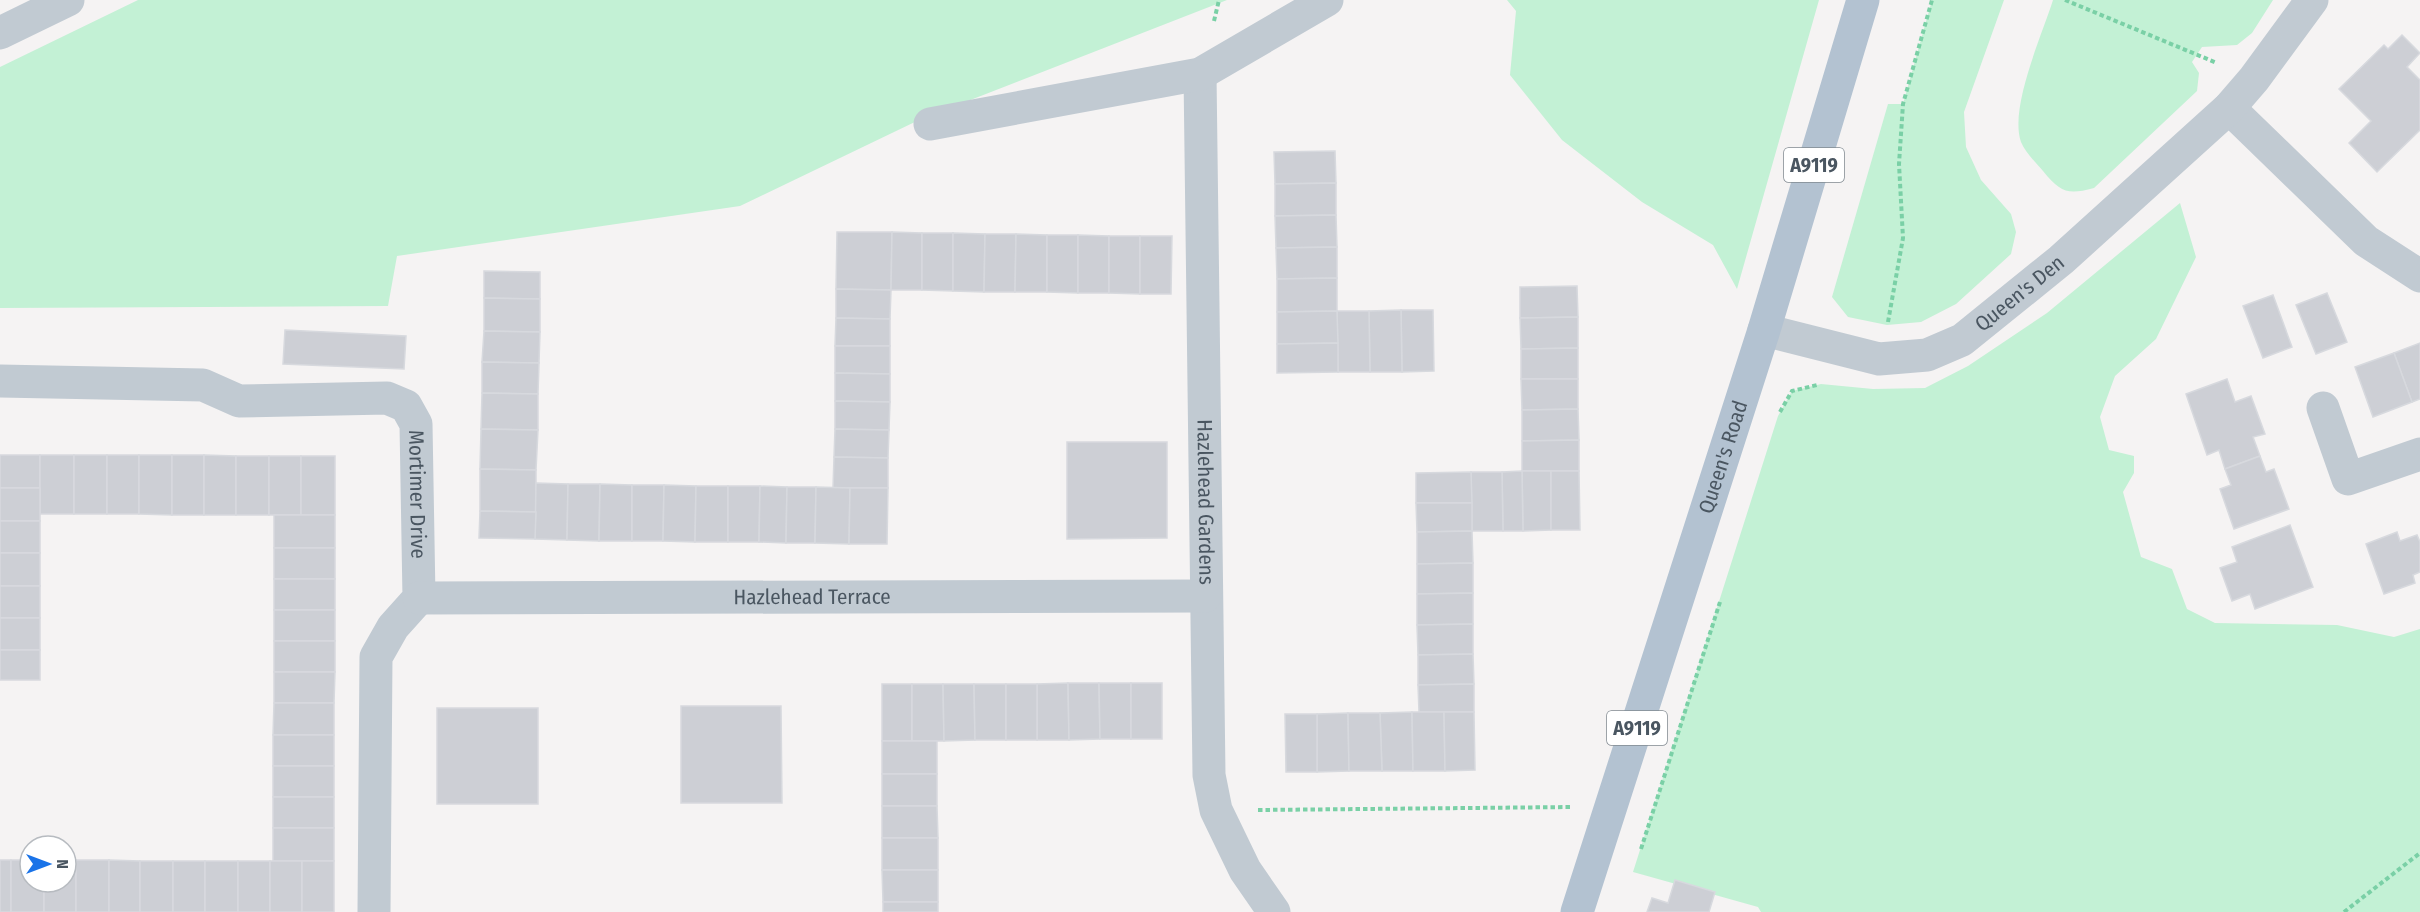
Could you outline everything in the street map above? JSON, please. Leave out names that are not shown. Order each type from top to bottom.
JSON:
[{"type":"main road","name":"Queen's Road","points":[[1578,912],[1764,330],[1863,0]]},
{"type":"street","points":[[0,33],[68,0]]},
{"type":"street","points":[[930,124],[1200,74],[1328,0]]},
{"type":"street","name":"Queen's Den","points":[[1764,330],[1880,359],[1927,356],[1962,340],[2061,260],[2229,108],[2254,79],[2312,0]]},
{"type":"street","name":"Hazlehead Gardens","points":[[1200,74],[1209,775],[1216,810],[1245,870],[1274,912]]},
{"type":"street","points":[[2229,108],[2366,241],[2420,276]]},
{"type":"street","name":"Mortimer Drive","points":[[0,381],[203,386],[239,401],[387,398],[406,406],[416,424],[419,598]]},
{"type":"street","points":[[2323,408],[2348,479],[2420,454]]},
{"type":"street","name":"Hazlehead Terrace","points":[[419,598],[1205,596]]},
{"type":"street","points":[[374,912],[376,657],[393,627],[419,598]]},
{"type":"path","points":[[1880,359],[1903,238],[1899,164],[1903,104],[1932,0]]},
{"type":"path","points":[[2065,0],[2254,79]]},
{"type":"path","points":[[1778,416],[1792,392],[1821,384]]},
{"type":"path","points":[[1640,850],[1724,591]]},
{"type":"path","points":[[1216,810],[1611,807]]},
{"type":"path","points":[[2344,912],[2420,853]]},
{"type":"green space","points":[[138,0],[1227,0],[919,120],[740,206],[397,256],[388,306],[0,308],[0,67]]},
{"type":"green space","points":[[1507,0],[1819,0],[1737,289],[1713,245],[1642,202],[1562,140],[1510,75],[1516,11]]},
{"type":"green space","points":[[1932,0],[2004,0],[1964,112],[1966,147],[1981,180],[2011,214],[2016,232],[2011,254],[1956,304],[1921,322],[1887,325],[1848,317],[1832,297],[1888,104],[1903,104]]},
{"type":"green space","points":[[2053,0],[2273,0],[2252,33],[2237,45],[2202,47],[2192,62],[2199,73],[2197,91],[2094,188],[2071,191],[2055,184],[2025,150],[2018,128],[2019,110],[2028,71]]},
{"type":"green space","points":[[2180,203],[2196,257],[2156,339],[2115,376],[2100,417],[2109,450],[2134,456],[2134,473],[2123,492],[2141,557],[2172,569],[2187,609],[2215,623],[2337,625],[2394,637],[2420,629],[2420,912],[1761,912],[1758,907],[1633,872],[1778,416],[1792,391],[1821,384],[1873,389],[1925,388],[1968,366],[2047,313]]},
{"type":"building","points":[[2402,35],[2420,53],[2407,67],[2420,80],[2420,130],[2377,172],[2349,143],[2371,121],[2339,89],[2384,45],[2388,49]]},
{"type":"building","points":[[1335,151],[1336,183],[1275,184],[1274,152]]},
{"type":"building","points":[[1336,183],[1336,215],[1275,216],[1275,184]]},
{"type":"building","points":[[1336,215],[1337,247],[1276,248],[1275,216]]},
{"type":"building","points":[[837,232],[892,232],[891,290],[836,289]]},
{"type":"building","points":[[892,232],[922,233],[922,290],[891,290]]},
{"type":"building","points":[[922,233],[953,233],[953,291],[922,290]]},
{"type":"building","points":[[953,233],[985,234],[984,292],[953,291]]},
{"type":"building","points":[[985,234],[1016,234],[1015,292],[984,292]]},
{"type":"building","points":[[1016,234],[1047,235],[1047,292],[1015,292]]},
{"type":"building","points":[[1047,235],[1078,235],[1078,293],[1047,292]]},
{"type":"building","points":[[1078,235],[1109,236],[1109,293],[1078,293]]},
{"type":"building","points":[[1109,236],[1140,236],[1140,294],[1109,293]]},
{"type":"building","points":[[1140,236],[1172,236],[1171,294],[1140,294]]},
{"type":"building","points":[[1337,247],[1337,278],[1277,279],[1276,248]]},
{"type":"building","points":[[484,271],[540,272],[540,299],[484,298]]},
{"type":"building","points":[[1337,278],[1337,311],[1277,312],[1277,279]]},
{"type":"building","points":[[1577,286],[1578,317],[1520,318],[1520,287]]},
{"type":"building","points":[[836,289],[891,290],[890,319],[836,318]]},
{"type":"building","points":[[2327,293],[2347,342],[2316,354],[2296,305]]},
{"type":"building","points":[[2273,295],[2292,347],[2263,358],[2243,306]]},
{"type":"building","points":[[484,298],[540,299],[540,332],[484,331]]},
{"type":"building","points":[[1401,310],[1433,310],[1434,371],[1402,372]]},
{"type":"building","points":[[1401,310],[1402,372],[1370,372],[1369,311]]},
{"type":"building","points":[[1337,311],[1369,311],[1370,372],[1338,372]]},
{"type":"building","points":[[1337,311],[1338,343],[1277,344],[1277,312]]},
{"type":"building","points":[[1578,317],[1578,348],[1521,349],[1520,318]]},
{"type":"building","points":[[836,318],[890,319],[890,346],[835,346]]},
{"type":"building","points":[[285,330],[406,336],[404,369],[283,364]]},
{"type":"building","points":[[484,331],[540,332],[539,363],[482,362]]},
{"type":"building","points":[[1338,343],[1338,372],[1277,373],[1277,344]]},
{"type":"building","points":[[2420,343],[2420,399],[2412,402],[2394,353]]},
{"type":"building","points":[[835,346],[890,346],[890,374],[835,373]]},
{"type":"building","points":[[1578,348],[1578,379],[1521,379],[1521,349]]},
{"type":"building","points":[[2394,353],[2412,402],[2373,417],[2355,367]]},
{"type":"building","points":[[482,362],[539,363],[538,394],[482,393]]},
{"type":"building","points":[[835,373],[890,374],[890,402],[835,401]]},
{"type":"building","points":[[1521,379],[1578,379],[1578,409],[1522,410]]},
{"type":"building","points":[[2227,379],[2235,402],[2251,396],[2265,434],[2253,437],[2260,456],[2225,469],[2219,450],[2207,455],[2186,394]]},
{"type":"building","points":[[482,393],[538,394],[538,430],[481,429]]},
{"type":"building","points":[[835,401],[890,402],[889,430],[835,429]]},
{"type":"building","points":[[1578,409],[1579,440],[1522,441],[1522,410]]},
{"type":"building","points":[[481,429],[538,430],[536,470],[480,469]]},
{"type":"building","points":[[835,429],[889,430],[888,458],[834,457]]},
{"type":"building","points":[[1579,440],[1579,471],[1522,471],[1522,441]]},
{"type":"building","points":[[1067,442],[1167,442],[1167,538],[1067,539]]},
{"type":"building","points":[[0,455],[40,455],[40,488],[0,488]]},
{"type":"building","points":[[40,455],[74,455],[74,514],[40,514]]},
{"type":"building","points":[[74,455],[107,455],[107,514],[74,514]]},
{"type":"building","points":[[107,455],[139,455],[139,514],[107,514]]},
{"type":"building","points":[[139,455],[172,455],[172,515],[139,514]]},
{"type":"building","points":[[172,455],[204,455],[204,515],[172,515]]},
{"type":"building","points":[[204,455],[236,456],[236,515],[204,515]]},
{"type":"building","points":[[236,456],[269,456],[269,515],[236,515]]},
{"type":"building","points":[[269,456],[301,456],[301,515],[269,515]]},
{"type":"building","points":[[301,456],[335,456],[335,515],[301,515]]},
{"type":"building","points":[[2260,456],[2266,472],[2274,469],[2289,509],[2234,529],[2220,489],[2231,485],[2225,469]]},
{"type":"building","points":[[834,457],[888,458],[888,488],[833,488]]},
{"type":"building","points":[[480,469],[536,470],[536,512],[480,511]]},
{"type":"building","points":[[1522,471],[1551,471],[1551,530],[1523,531]]},
{"type":"building","points":[[1522,471],[1523,531],[1503,531],[1502,472]]},
{"type":"building","points":[[1551,471],[1579,471],[1580,530],[1551,530]]},
{"type":"building","points":[[1471,472],[1502,472],[1503,531],[1472,531]]},
{"type":"building","points":[[1471,472],[1472,503],[1416,503],[1416,473]]},
{"type":"building","points":[[536,483],[568,484],[567,540],[535,539]]},
{"type":"building","points":[[568,484],[600,484],[599,541],[567,540]]},
{"type":"building","points":[[600,484],[632,485],[632,541],[599,541]]},
{"type":"building","points":[[632,485],[664,485],[663,541],[632,541]]},
{"type":"building","points":[[664,485],[696,486],[695,542],[663,541]]},
{"type":"building","points":[[696,486],[728,486],[728,542],[695,542]]},
{"type":"building","points":[[728,486],[760,486],[759,542],[728,542]]},
{"type":"building","points":[[760,486],[787,487],[786,543],[759,542]]},
{"type":"building","points":[[787,487],[816,487],[815,543],[786,543]]},
{"type":"building","points":[[816,487],[850,488],[849,544],[815,543]]},
{"type":"building","points":[[0,488],[40,488],[40,521],[0,521]]},
{"type":"building","points":[[850,488],[888,488],[887,544],[849,544]]},
{"type":"building","points":[[1416,503],[1472,503],[1472,531],[1417,532]]},
{"type":"building","points":[[480,511],[536,512],[535,539],[479,538]]},
{"type":"building","points":[[274,515],[335,515],[335,548],[274,548]]},
{"type":"building","points":[[0,521],[40,521],[40,553],[0,553]]},
{"type":"building","points":[[2290,525],[2313,587],[2255,609],[2250,594],[2232,601],[2220,568],[2237,562],[2232,547]]},
{"type":"building","points":[[1472,531],[1473,563],[1417,564],[1417,532]]},
{"type":"building","points":[[2397,532],[2400,541],[2417,535],[2420,542],[2420,572],[2413,575],[2415,583],[2384,594],[2366,544]]},
{"type":"building","points":[[274,548],[335,548],[335,579],[274,579]]},
{"type":"building","points":[[0,553],[40,553],[40,586],[0,586]]},
{"type":"building","points":[[1473,563],[1473,593],[1417,594],[1417,564]]},
{"type":"building","points":[[274,579],[335,579],[335,610],[274,610]]},
{"type":"building","points":[[0,586],[40,586],[40,618],[0,618]]},
{"type":"building","points":[[1473,593],[1473,624],[1417,625],[1417,594]]},
{"type":"building","points":[[274,610],[335,610],[335,641],[274,641]]},
{"type":"building","points":[[0,618],[40,618],[40,650],[0,650]]},
{"type":"building","points":[[1473,624],[1473,654],[1418,655],[1417,625]]},
{"type":"building","points":[[274,641],[335,641],[335,672],[274,672]]},
{"type":"building","points":[[0,650],[40,650],[40,680],[0,680]]},
{"type":"building","points":[[1473,654],[1474,684],[1418,685],[1418,655]]},
{"type":"building","points":[[274,672],[335,672],[334,703],[274,703]]},
{"type":"building","points":[[1068,683],[1069,740],[1037,740],[1037,684]]},
{"type":"building","points":[[1068,683],[1099,683],[1100,739],[1069,740]]},
{"type":"building","points":[[1099,683],[1131,683],[1131,739],[1100,739]]},
{"type":"building","points":[[1131,683],[1162,683],[1162,739],[1131,739]]},
{"type":"building","points":[[882,684],[912,684],[912,741],[882,741]]},
{"type":"building","points":[[912,684],[943,684],[944,741],[912,741]]},
{"type":"building","points":[[943,684],[974,684],[975,740],[944,741]]},
{"type":"building","points":[[974,684],[1006,684],[1006,740],[975,740]]},
{"type":"building","points":[[1006,684],[1037,684],[1037,740],[1006,740]]},
{"type":"building","points":[[1474,684],[1474,712],[1419,712],[1418,685]]},
{"type":"building","points":[[274,703],[334,703],[334,735],[273,735]]},
{"type":"building","points":[[681,706],[781,706],[782,803],[681,803]]},
{"type":"building","points":[[437,708],[538,708],[538,804],[437,804]]},
{"type":"building","points":[[1412,712],[1413,771],[1382,771],[1380,713]]},
{"type":"building","points":[[1412,712],[1444,712],[1445,771],[1413,771]]},
{"type":"building","points":[[1444,712],[1474,712],[1475,770],[1445,771]]},
{"type":"building","points":[[1348,713],[1349,771],[1317,772],[1317,714]]},
{"type":"building","points":[[1348,713],[1380,713],[1382,771],[1349,771]]},
{"type":"building","points":[[1285,714],[1317,714],[1317,772],[1286,772]]},
{"type":"building","points":[[273,735],[334,735],[334,766],[273,766]]},
{"type":"building","points":[[882,741],[937,741],[937,774],[882,774]]},
{"type":"building","points":[[273,766],[334,766],[334,797],[273,797]]},
{"type":"building","points":[[882,774],[937,774],[937,806],[882,806]]},
{"type":"building","points":[[273,797],[334,797],[334,828],[273,828]]},
{"type":"building","points":[[882,806],[937,806],[938,838],[882,838]]},
{"type":"building","points":[[273,828],[334,828],[334,861],[273,861]]},
{"type":"building","points":[[882,838],[938,838],[938,870],[882,870]]},
{"type":"building","points":[[0,860],[11,860],[11,912],[0,912]]},
{"type":"building","points":[[11,860],[18,860],[18,894],[44,894],[44,912],[11,912]]},
{"type":"building","points":[[78,860],[109,860],[109,912],[76,912]]},
{"type":"building","points":[[109,860],[140,861],[140,912],[109,912]]},
{"type":"building","points":[[140,861],[173,861],[173,912],[140,912]]},
{"type":"building","points":[[173,861],[205,861],[205,912],[173,912]]},
{"type":"building","points":[[205,861],[238,861],[238,912],[205,912]]},
{"type":"building","points":[[238,861],[270,861],[270,912],[238,912]]},
{"type":"building","points":[[270,861],[302,861],[302,912],[270,912]]},
{"type":"building","points":[[302,861],[334,861],[334,912],[302,912]]},
{"type":"building","points":[[882,870],[938,870],[938,902],[883,902]]},
{"type":"building","points":[[1675,880],[1715,892],[1709,912],[1647,912],[1652,898],[1668,903]]},
{"type":"building","points":[[44,894],[76,894],[76,912],[44,912]]},
{"type":"building","points":[[883,902],[938,902],[938,912],[883,912]]}]
